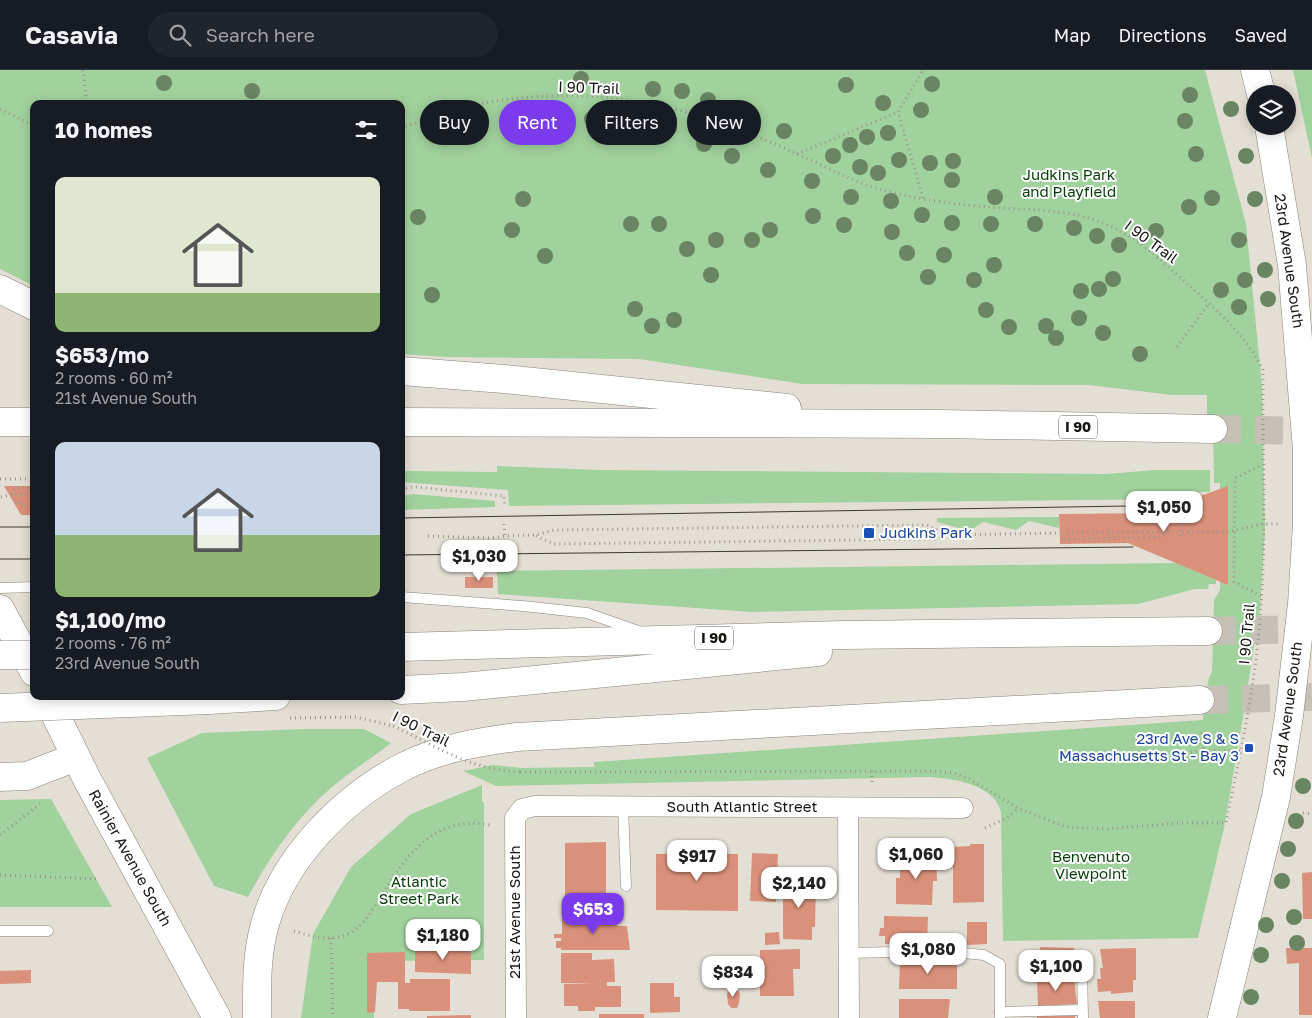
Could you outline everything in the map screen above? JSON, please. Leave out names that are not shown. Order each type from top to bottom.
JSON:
[{"type":"main road","points":[[1255,70],[1259,85]]},
{"type":"main road","name":"23rd Avenue South","points":[[1222,1018],[1276,797],[1289,716],[1301,614],[1307,524],[1307,450],[1292,265],[1270,135]]},
{"type":"main road","points":[[0,289],[30,304]]},
{"type":"main road","points":[[405,371],[522,380],[942,424]]},
{"type":"main road","points":[[0,422],[30,422]]},
{"type":"main road","name":"I 90","points":[[405,422],[942,424],[1213,429]]},
{"type":"main road","points":[[0,609],[30,665]]},
{"type":"main road","name":"I 90","points":[[405,647],[1026,632],[1208,631]]},
{"type":"main road","points":[[405,690],[473,686],[1026,632]]},
{"type":"main road","points":[[0,655],[30,655]]},
{"type":"main road","name":"Rainier Avenue South","points":[[48,700],[76,757],[217,1018]]},
{"type":"main road","points":[[0,708],[210,700],[282,707]]},
{"type":"main road","points":[[257,1018],[258,958],[265,923],[288,874],[306,846],[331,818],[376,783],[402,767],[449,750],[482,742],[517,737],[1200,700]]},
{"type":"main road","points":[[0,777],[27,776],[76,757]]},
{"type":"street","name":"South Atlantic Street","points":[[522,809],[535,806],[963,808]]},
{"type":"street","points":[[848,808],[849,1018]]},
{"type":"street","name":"21st Avenue South","points":[[516,1018],[515,818],[522,809]]},
{"type":"lane","points":[[0,588],[30,587]]},
{"type":"lane","points":[[405,597],[504,604],[588,614],[633,628],[655,640]]},
{"type":"lane","points":[[622,806],[626,886]]},
{"type":"lane","points":[[0,931],[48,930]]},
{"type":"lane","points":[[848,953],[942,951],[984,954],[1000,964],[1000,1015],[1082,1014],[1082,965]]},
{"type":"path","points":[[83,70],[87,100]]},
{"type":"path","points":[[797,154],[898,112],[923,70]]},
{"type":"path","name":"I 90 Trail","points":[[405,127],[447,112],[526,98],[603,98],[641,102],[691,113],[797,154],[839,175],[876,188],[953,204],[1053,210],[1101,222],[1125,234],[1152,253],[1209,303],[1244,339],[1263,370],[1261,596],[1253,681],[1226,823]]},
{"type":"path","points":[[0,109],[30,124]]},
{"type":"path","points":[[898,112],[923,198]]},
{"type":"path","points":[[1177,347],[1209,303]]},
{"type":"path","points":[[1261,596],[1234,582],[1234,531],[1235,478],[1262,465]]},
{"type":"path","points":[[0,479],[30,479]]},
{"type":"path","points":[[405,488],[415,487],[504,496],[504,506]]},
{"type":"path","points":[[12,494],[17,488],[30,488]]},
{"type":"path","points":[[12,494],[20,505],[30,505]]},
{"type":"path","points":[[1,497],[12,494],[30,494]]},
{"type":"path","points":[[504,524],[504,536]]},
{"type":"path","points":[[1168,532],[1161,537],[1064,539],[1064,533],[1234,531],[1262,524],[1284,524]]},
{"type":"path","points":[[428,536],[491,538],[535,535],[554,530],[926,525],[947,534],[1059,533]]},
{"type":"path","points":[[1181,525],[1181,536],[1184,539],[1184,532]]},
{"type":"path","points":[[535,535],[554,544],[938,539],[947,534]]},
{"type":"path","name":"I 90 Trail","points":[[282,707],[356,717],[393,726],[467,763],[501,771],[520,772]]},
{"type":"path","points":[[1201,730],[1204,750]]},
{"type":"path","points":[[1176,755],[1204,750],[1240,752]]},
{"type":"path","points":[[872,771],[872,790]]},
{"type":"path","points":[[0,835],[40,804]]},
{"type":"path","points":[[985,828],[1009,817],[1018,808]]},
{"type":"path","points":[[1304,813],[1312,814]]},
{"type":"path","points":[[294,931],[317,938],[344,936],[366,920],[403,861],[418,845],[436,833],[452,827],[468,824],[490,825]]},
{"type":"path","points":[[0,875],[100,879]]},
{"type":"path","points":[[331,938],[333,1018]]},
{"type":"green space","points":[[0,70],[1205,70],[1246,224],[1262,386],[1265,530],[1260,609],[1243,717],[1224,828],[1198,938],[1003,941],[1001,812],[997,803],[982,789],[950,779],[930,777],[496,786],[463,771],[493,765],[521,768],[594,767],[594,762],[1203,720],[1207,687],[1212,672],[1214,600],[1220,590],[1220,483],[1214,483],[1213,425],[1207,425],[1207,395],[1172,395],[1089,385],[803,384],[639,359],[445,357],[405,354],[405,100],[30,100],[30,284],[0,269]]},
{"type":"green space","points":[[1293,70],[1312,70],[1312,158]]},
{"type":"green space","points":[[497,466],[599,470],[1107,474],[1155,470],[1210,470],[1210,492],[1187,492],[1180,499],[509,506],[508,490],[405,482],[405,471],[497,472]]},
{"type":"green space","points":[[414,494],[495,501],[495,507],[405,510],[405,495]]},
{"type":"green space","points":[[1059,517],[1059,528],[1029,521],[1016,530],[983,522],[970,531],[937,522],[937,518]]},
{"type":"green space","points":[[1176,563],[1216,580],[1216,584],[1209,584],[1208,589],[1195,589],[1138,604],[752,612],[498,594],[497,571]]},
{"type":"green space","points":[[303,729],[364,729],[391,743],[339,781],[307,811],[275,852],[248,897],[214,886],[147,758],[202,733]]},
{"type":"green space","name":"Atlantic Street Park","points":[[482,785],[482,802],[484,802],[484,960],[374,961],[374,1018],[301,1018],[313,934],[351,867],[411,814]]},
{"type":"green space","points":[[51,799],[112,907],[0,907],[0,800]]},
{"type":"building","points":[[4,486],[30,486],[30,515],[21,515]]},
{"type":"building","points":[[1228,486],[1228,585],[1128,543],[1060,544],[1059,514],[1153,513]]},
{"type":"building","points":[[465,577],[493,577],[493,588],[465,588]]},
{"type":"building","points":[[606,842],[606,912],[565,912],[565,843]]},
{"type":"building","points":[[970,844],[984,844],[984,902],[953,903],[953,847],[970,846]]},
{"type":"building","points":[[752,853],[778,854],[776,902],[750,901]]},
{"type":"building","points":[[656,854],[738,854],[738,911],[656,910]]},
{"type":"building","points":[[900,855],[936,855],[937,881],[933,881],[932,905],[896,904],[896,878],[900,878]]},
{"type":"building","points":[[1312,872],[1312,919],[1303,919],[1302,873]]},
{"type":"building","points":[[783,879],[807,879],[807,883],[816,883],[815,927],[812,927],[812,940],[783,939]]},
{"type":"building","points":[[884,916],[928,917],[927,945],[885,944],[885,936],[879,936],[880,928],[884,928]]},
{"type":"building","points":[[562,919],[617,919],[617,926],[627,926],[630,950],[561,950],[561,948],[556,948],[556,941],[561,941],[561,938],[554,938],[554,934],[562,934]]},
{"type":"building","points":[[967,922],[987,922],[987,944],[967,945]]},
{"type":"building","points":[[779,932],[780,944],[765,945],[765,933]]},
{"type":"building","points":[[1040,947],[1074,948],[1076,973],[1039,974],[1039,971],[1035,971],[1035,951],[1040,951]]},
{"type":"building","points":[[415,948],[471,949],[471,974],[415,972]]},
{"type":"building","points":[[1136,948],[1136,980],[1133,980],[1133,992],[1111,994],[1111,991],[1098,992],[1097,979],[1101,979],[1100,968],[1103,968],[1100,949]]},
{"type":"building","points":[[1286,948],[1312,948],[1312,1015],[1299,1015],[1299,963],[1287,964]]},
{"type":"building","points":[[800,949],[800,969],[793,969],[794,996],[760,996],[760,950]]},
{"type":"building","points":[[405,952],[405,983],[410,983],[410,979],[450,979],[450,1011],[409,1011],[409,1009],[398,1009],[398,982],[377,982],[375,1012],[367,1013],[367,953]]},
{"type":"building","points":[[561,953],[592,953],[592,960],[614,959],[615,982],[607,982],[607,986],[621,986],[621,1007],[595,1007],[595,1011],[578,1011],[578,1006],[564,1006],[564,984],[594,983],[561,983]]},
{"type":"building","points":[[900,960],[957,960],[957,989],[899,989]]},
{"type":"building","points":[[31,970],[31,983],[0,984],[0,971]]},
{"type":"building","points":[[1041,977],[1074,978],[1077,1004],[1038,1006],[1037,980],[1041,980]]},
{"type":"building","points":[[650,983],[674,983],[674,997],[680,997],[680,1012],[650,1013]]},
{"type":"building","points":[[736,988],[740,994],[739,1003],[737,1008],[731,1008],[728,1004],[727,994],[730,989]]},
{"type":"building","points":[[899,999],[950,999],[948,1018],[899,1018]]},
{"type":"building","points":[[1098,1001],[1135,1001],[1135,1018],[1100,1018]]},
{"type":"building","points":[[599,1014],[644,1014],[644,1018],[599,1018]]},
{"type":"building","points":[[471,1015],[471,1018],[427,1018],[427,1016]]},
{"type":"building","points":[[1075,1015],[1075,1018],[1037,1018],[1037,1016]]},
{"type":"tunnel","points":[[1213,429],[1312,431]]},
{"type":"tunnel","points":[[1208,631],[1312,629]]},
{"type":"tunnel","points":[[1200,700],[1312,697]]},
{"type":"tram line","points":[[405,518],[1128,506]]},
{"type":"tram line","points":[[0,527],[30,527]]},
{"type":"tram line","points":[[405,555],[1133,547]]},
{"type":"tram line","points":[[0,559],[30,559]]},
{"type":"place","name":"Judkins Park","points":[[869,533]]},
{"type":"place","name":"23rd Ave S & S Massachusetts St - Bay 3","points":[[1249,748]]},
{"type":"park label","name":"Judkins Park and Playfield","points":[[1069,184]]},
{"type":"park label","name":"Benvenuto Viewpoint","points":[[1091,866]]}]
